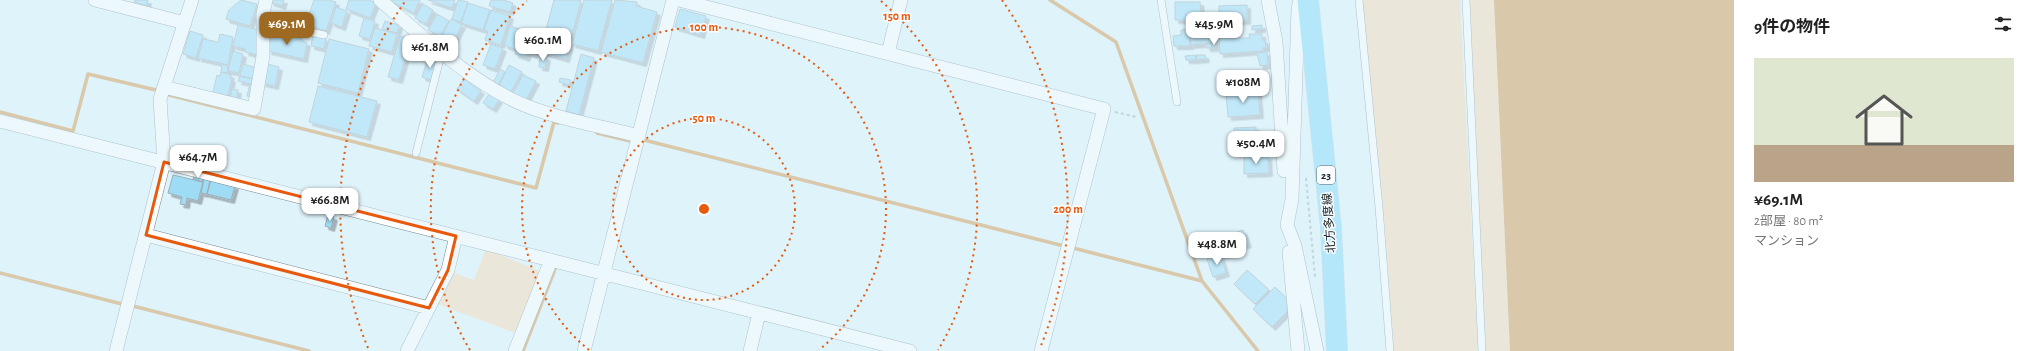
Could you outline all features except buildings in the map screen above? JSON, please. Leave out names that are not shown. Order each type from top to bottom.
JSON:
[{"type":"main road","name":"北方多度線","points":[[1308,0],[1331,228],[1337,351]]},
{"type":"street","points":[[95,0],[185,23]]},
{"type":"street","points":[[116,351],[164,162],[160,99],[192,0]]},
{"type":"street","points":[[164,87],[254,109],[263,56],[263,14],[266,0]]},
{"type":"street","points":[[380,0],[487,86],[523,104],[548,113],[639,136]]},
{"type":"street","points":[[584,351],[673,0]]},
{"type":"street","points":[[679,0],[1104,109],[1041,351]]},
{"type":"street","points":[[888,54],[901,0]]},
{"type":"street","points":[[1268,0],[1276,42],[1287,225],[1298,351]]},
{"type":"street","points":[[1300,0],[1298,9],[1292,199],[1287,225],[1295,246],[1317,351]]},
{"type":"street","points":[[0,121],[910,351]]},
{"type":"street","points":[[146,235],[429,308]]},
{"type":"street","points":[[408,351],[448,270],[456,236]]},
{"type":"street","points":[[515,351],[551,260]]},
{"type":"street","points":[[750,351],[759,313]]},
{"type":"lane","points":[[1161,0],[1177,102]]},
{"type":"lane","points":[[1359,0],[1379,206],[1390,351]]},
{"type":"lane","points":[[1466,0],[1482,351]]},
{"type":"lane","points":[[264,22],[324,35]]},
{"type":"lane","points":[[416,153],[442,51]]},
{"type":"path","points":[[1104,109],[1137,117]]},
{"type":"highlighted area","points":[[164,162],[456,236],[448,270],[429,308],[146,235]]},
{"type":"shaded area","points":[[1362,0],[1460,0],[1478,351],[1394,351],[1383,204]]},
{"type":"shaded area","points":[[1468,0],[1494,0],[1510,351],[1486,351]]},
{"type":"shaded area","points":[[1494,0],[1734,0],[1734,351],[1510,351]]},
{"type":"shaded area","points":[[486,249],[542,272],[518,334],[435,303],[451,272],[474,280]]},
{"type":"waterway","points":[[1050,0],[1116,42],[1202,281],[1258,351]]},
{"type":"waterway","points":[[0,112],[73,131],[88,74],[156,90]]},
{"type":"waterway","points":[[169,95],[536,188],[554,122],[558,123]]},
{"type":"waterway","points":[[597,133],[630,141]]},
{"type":"waterway","points":[[644,140],[1064,246]]},
{"type":"waterway","points":[[1073,248],[1202,281]]},
{"type":"waterway","points":[[523,351],[555,269]]},
{"type":"waterway","points":[[0,273],[122,304]]},
{"type":"waterway","points":[[133,306],[309,351]]}]
